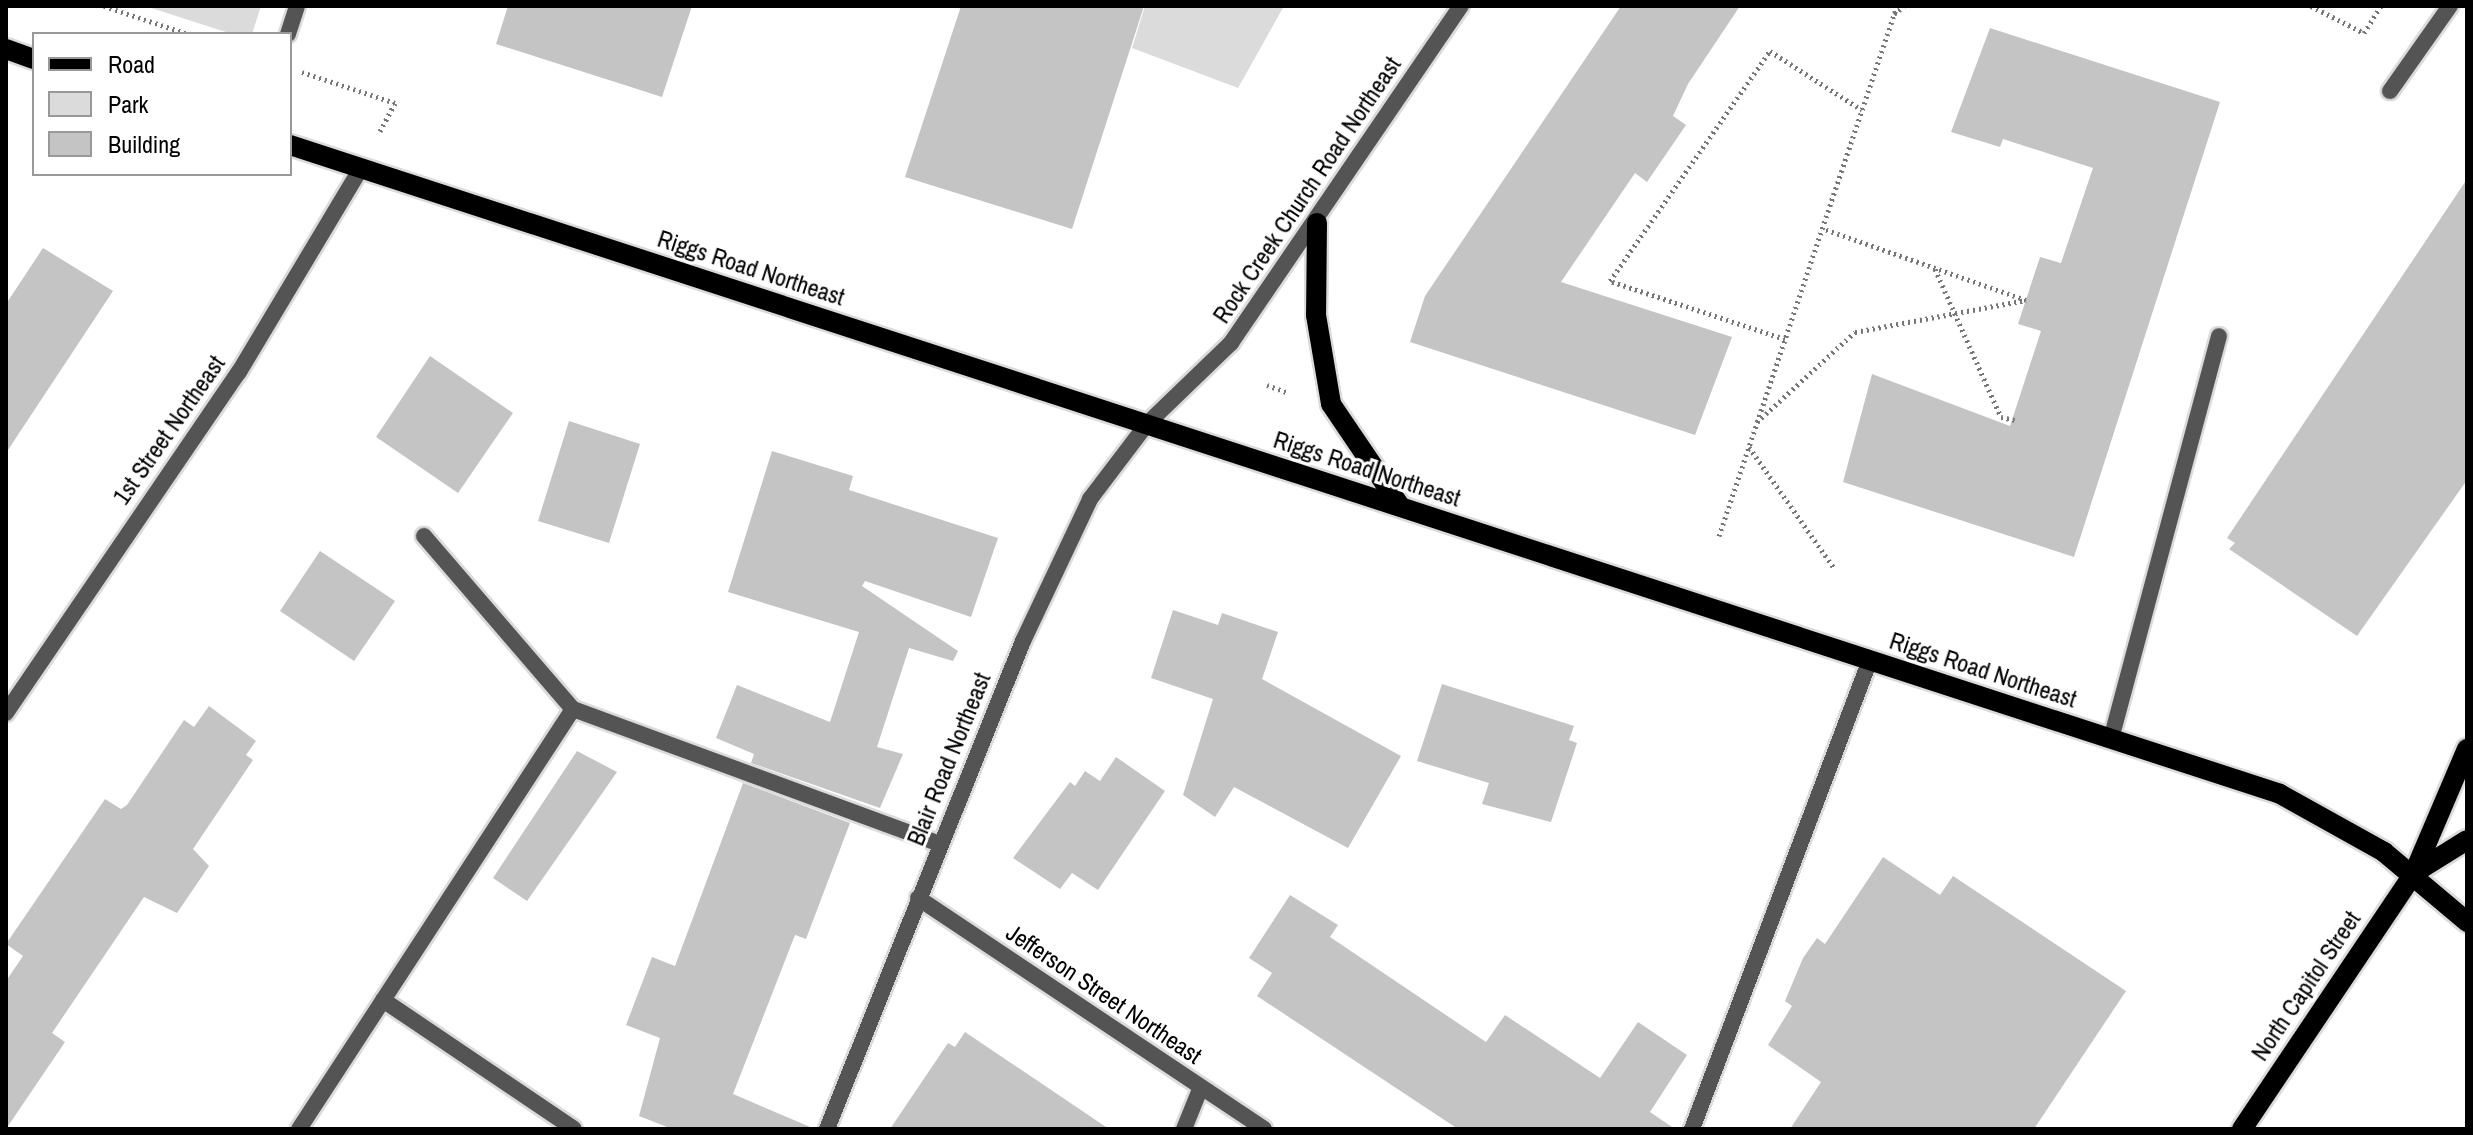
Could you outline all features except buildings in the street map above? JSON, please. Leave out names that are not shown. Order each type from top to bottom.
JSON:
[{"type":"main road","points":[[6,50],[32,58]]},
{"type":"main road","name":"Riggs Road Northeast","points":[[292,146],[2280,794],[2414,873],[2467,922]]},
{"type":"main road","points":[[1317,223],[1316,315],[1331,404],[1400,506]]},
{"type":"main road","points":[[2414,873],[2467,749]]},
{"type":"main road","points":[[2414,873],[2467,840]]},
{"type":"main road","name":"North Capitol Street","points":[[2242,1129],[2414,873]]},
{"type":"street","points":[[289,32],[297,6]]},
{"type":"street","name":"Rock Creek Church Road Northeast","points":[[1147,424],[1231,343],[1317,223],[1461,6]]},
{"type":"street","points":[[2390,91],[2450,6]]},
{"type":"street","name":"1st Street Northeast","points":[[6,713],[256,346],[361,168]]},
{"type":"street","points":[[2111,739],[2219,336]]},
{"type":"street","name":"Blair Road Northeast","points":[[827,1129],[940,844],[1090,499],[1147,424]]},
{"type":"street","points":[[424,536],[573,709],[940,844]]},
{"type":"street","points":[[1692,1129],[1870,660]]},
{"type":"street","points":[[299,1129],[573,709]]},
{"type":"street","name":"Jefferson Street Northeast","points":[[918,898],[1264,1129]]},
{"type":"street","points":[[383,1000],[574,1129]]},
{"type":"street","points":[[1184,1129],[1201,1087]]},
{"type":"path","points":[[104,6],[182,32]]},
{"type":"path","points":[[1719,536],[1897,6]]},
{"type":"path","points":[[1894,14],[1904,6]]},
{"type":"path","points":[[2311,6],[2364,33],[2381,6]]},
{"type":"path","points":[[1785,339],[1610,281],[1770,51],[1862,110]]},
{"type":"path","points":[[292,68],[395,103],[361,168]]},
{"type":"path","points":[[1756,422],[1855,332],[2026,300],[1822,228]]},
{"type":"path","points":[[1935,268],[2001,417],[2015,420]]},
{"type":"path","points":[[1267,385],[1295,395]]},
{"type":"path","points":[[1748,446],[1834,568]]},
{"type":"green space","points":[[145,6],[261,6],[253,32],[226,32]]},
{"type":"green space","points":[[1145,6],[1284,6],[1238,88],[1132,48]]}]
